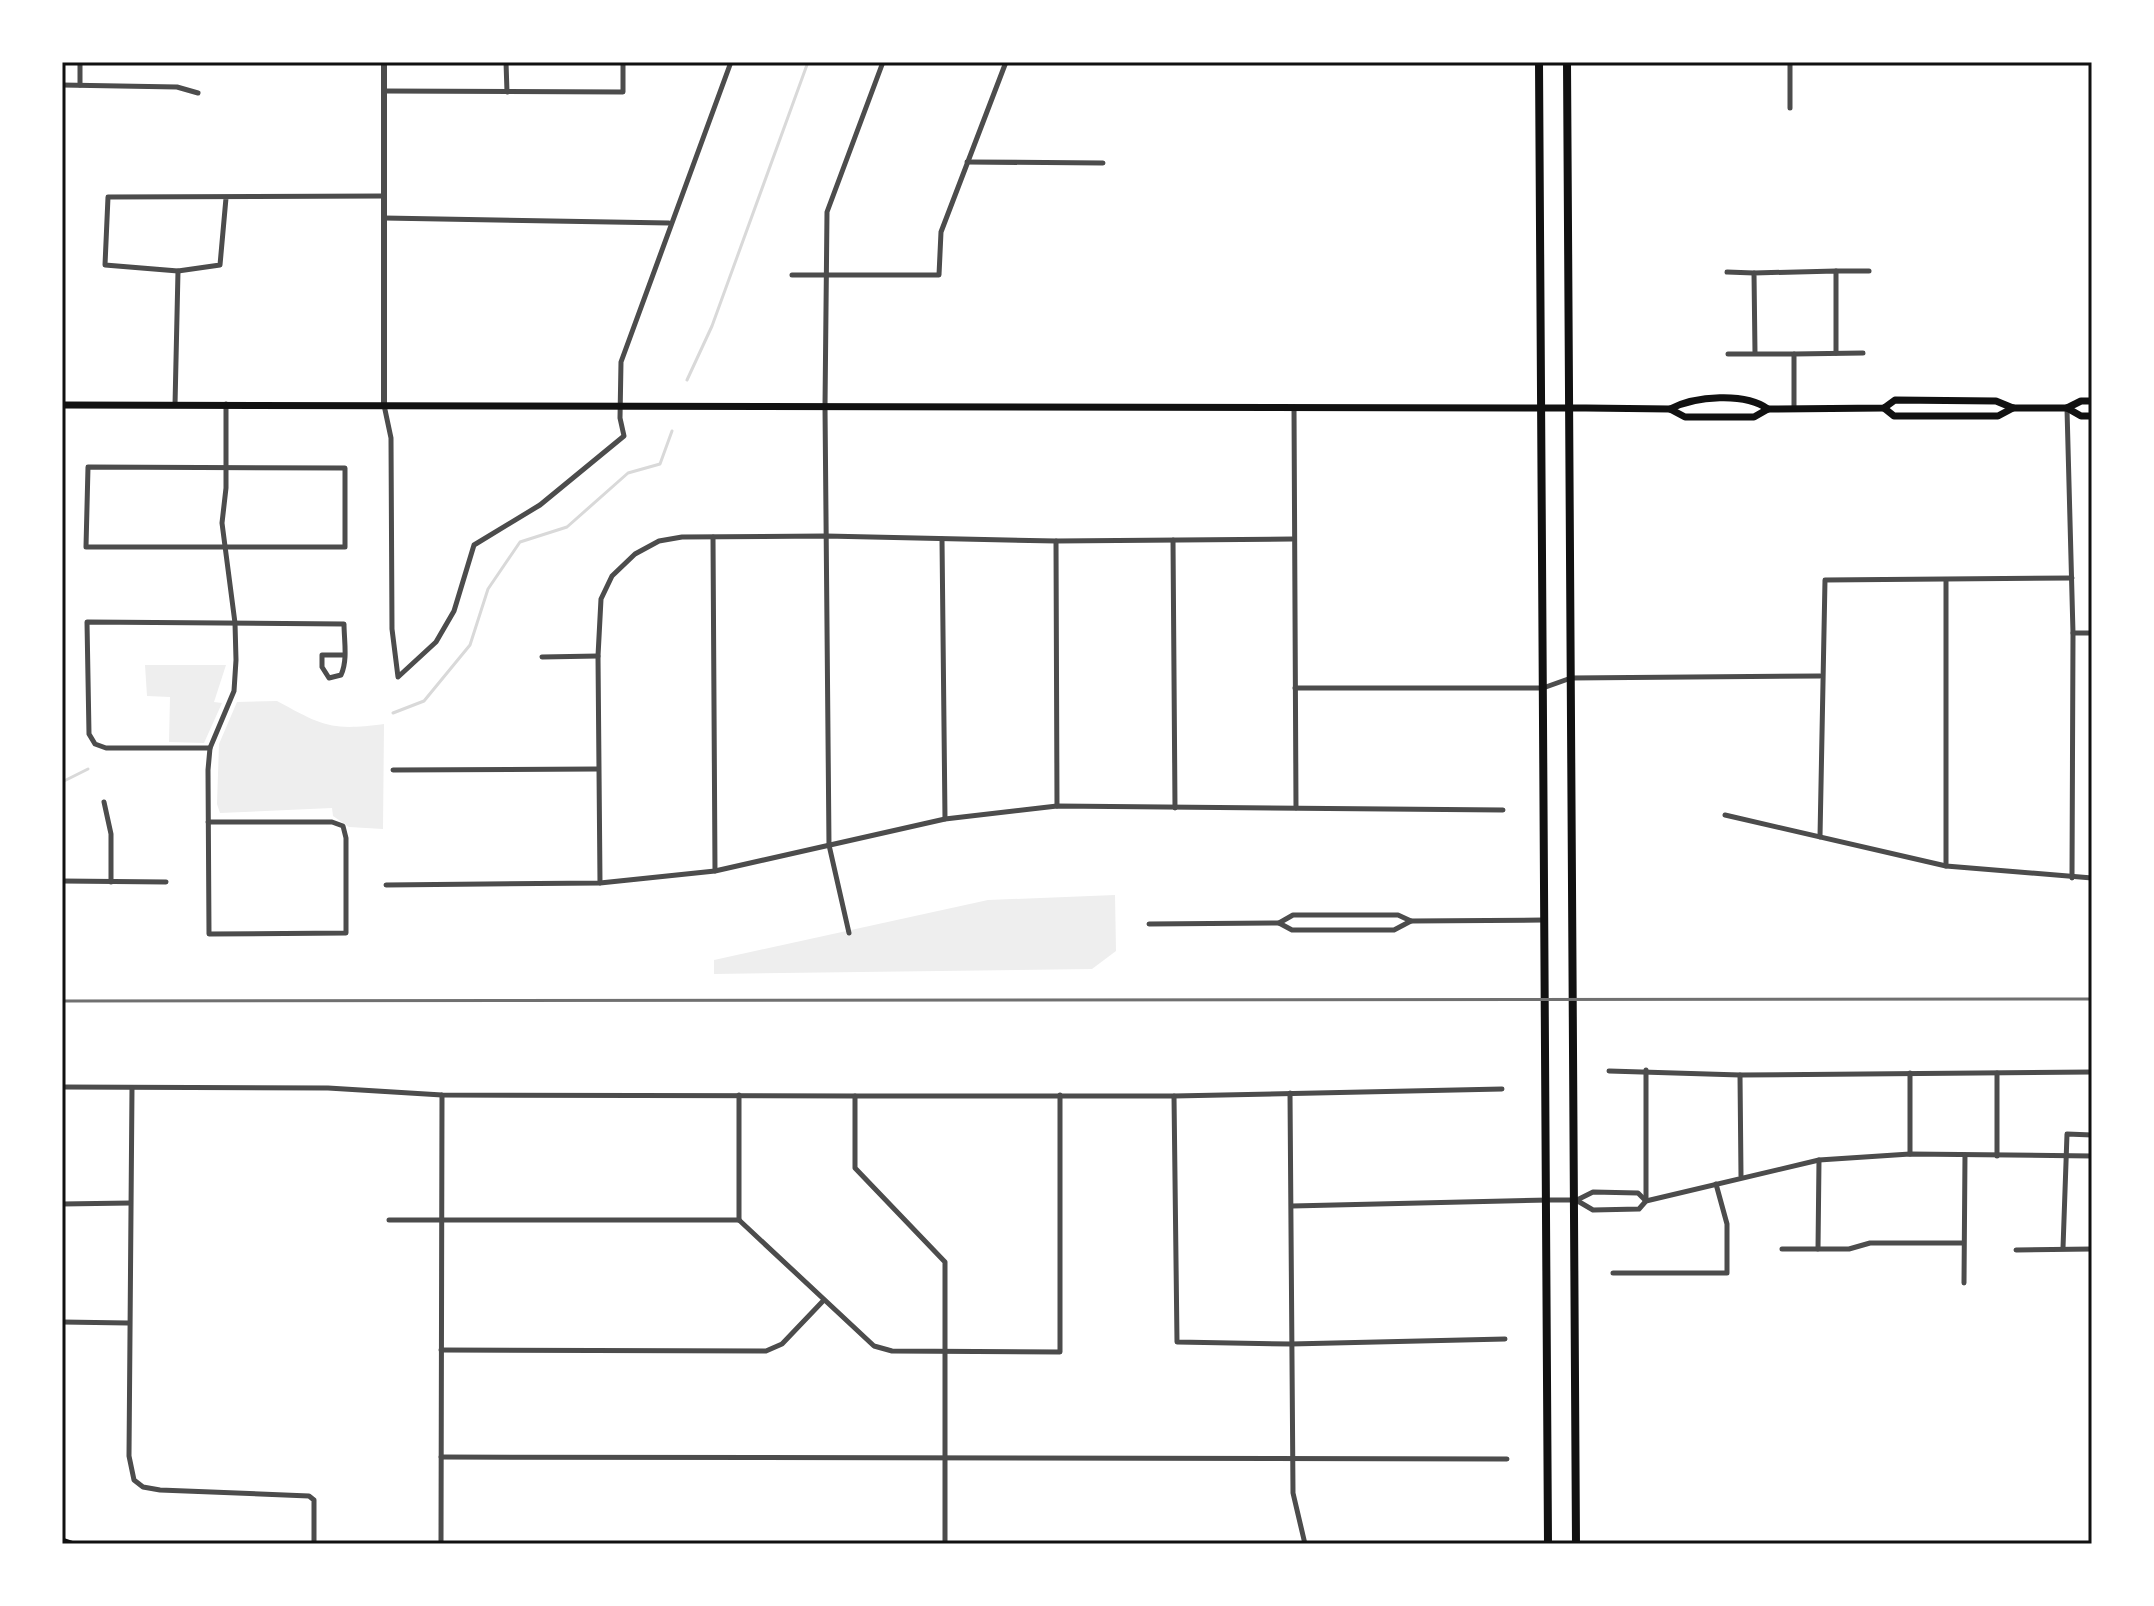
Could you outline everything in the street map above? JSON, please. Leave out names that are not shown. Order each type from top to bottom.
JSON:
[{"type":"main road","points":[[1539,62],[1543,920],[1549,1200],[1548,1544]]},
{"type":"main road","points":[[1567,62],[1576,1544]]},
{"type":"main road","points":[[62,405],[1670,409],[1686,401],[1755,400],[1768,409]]},
{"type":"main road","points":[[1670,409],[1685,417],[1754,417],[1768,409],[1884,408],[1895,400],[1996,401],[2013,408],[2067,408],[2081,401],[2092,401]]},
{"type":"main road","points":[[1884,408],[1894,416],[1998,416],[2013,408]]},
{"type":"main road","points":[[2067,408],[2081,416],[2092,416]]},
{"type":"main road","points":[[62,1541],[71,1544]]},
{"type":"street","points":[[80,62],[80,85]]},
{"type":"street","points":[[384,62],[384,405],[391,438],[392,629],[398,677],[436,642],[454,611],[474,545],[540,505],[612,448],[625,433],[620,406],[621,362],[669,223],[731,62]]},
{"type":"street","points":[[506,62],[507,92]]},
{"type":"street","points":[[384,91],[623,92],[623,62]]},
{"type":"street","points":[[849,933],[829,845],[825,407],[827,212],[883,62]]},
{"type":"street","points":[[792,275],[939,275],[941,232],[1006,62]]},
{"type":"street","points":[[1790,62],[1790,108]]},
{"type":"street","points":[[62,85],[177,87],[198,93]]},
{"type":"street","points":[[967,162],[1103,163]]},
{"type":"street","points":[[226,198],[220,265],[178,271],[105,265],[108,197],[384,196]]},
{"type":"street","points":[[384,218],[669,223]]},
{"type":"street","points":[[175,405],[178,271]]},
{"type":"street","points":[[1836,271],[1836,353]]},
{"type":"street","points":[[1727,272],[1869,271]]},
{"type":"street","points":[[1754,273],[1755,353]]},
{"type":"street","points":[[1728,354],[1863,353]]},
{"type":"street","points":[[1794,354],[1794,409]]},
{"type":"street","points":[[208,822],[332,822],[343,826],[347,879],[346,933],[209,934],[208,822],[210,748],[234,691],[235,623],[224,548],[226,404]]},
{"type":"street","points":[[1294,407],[1292,539],[1296,808]]},
{"type":"street","points":[[2067,408],[2073,633],[2072,878]]},
{"type":"street","points":[[88,467],[226,467],[345,468],[345,547],[86,547],[88,467]]},
{"type":"street","points":[[600,883],[598,656],[601,599],[612,576],[635,554],[659,541],[826,536],[1056,541],[1292,539]]},
{"type":"street","points":[[713,537],[715,871]]},
{"type":"street","points":[[942,539],[945,819]]},
{"type":"street","points":[[1173,540],[1175,808]]},
{"type":"street","points":[[1056,541],[1057,806]]},
{"type":"street","points":[[1820,837],[1820,676],[1825,580],[2072,578]]},
{"type":"street","points":[[1946,580],[1946,866]]},
{"type":"street","points":[[210,748],[106,748],[95,744],[89,734],[87,622],[344,624],[344,655],[341,675],[329,678],[322,667],[322,655],[344,655]]},
{"type":"street","points":[[2073,633],[2092,633]]},
{"type":"street","points":[[542,657],[598,656]]},
{"type":"street","points":[[1295,688],[1543,688],[1571,678],[1820,676]]},
{"type":"street","points":[[393,770],[598,769]]},
{"type":"street","points":[[104,802],[111,834],[111,882]]},
{"type":"street","points":[[386,885],[600,883],[715,871],[945,819],[1057,806],[1503,810]]},
{"type":"street","points":[[1725,815],[1946,866],[2092,878]]},
{"type":"street","points":[[62,881],[166,882]]},
{"type":"street","points":[[1279,923],[1293,915],[1398,915],[1411,921],[1543,920]]},
{"type":"street","points":[[1149,924],[1279,923],[1292,930],[1394,930],[1411,921]]},
{"type":"street","points":[[1646,1070],[1646,1201]]},
{"type":"street","points":[[1609,1071],[1740,1075],[2092,1072]]},
{"type":"street","points":[[1910,1073],[1910,1154]]},
{"type":"street","points":[[1997,1073],[1997,1156]]},
{"type":"street","points":[[1740,1075],[1741,1176]]},
{"type":"street","points":[[62,1087],[328,1088],[442,1095],[855,1096],[1174,1096],[1502,1089]]},
{"type":"street","points":[[132,1088],[128,1323],[129,1456],[134,1480],[143,1487],[160,1490],[309,1496],[314,1500],[314,1544]]},
{"type":"street","points":[[1290,1093],[1293,1493],[1305,1544]]},
{"type":"street","points":[[441,1544],[442,1095]]},
{"type":"street","points":[[739,1095],[739,1220]]},
{"type":"street","points":[[389,1220],[739,1220],[874,1346],[892,1351],[1060,1352],[1060,1095]]},
{"type":"street","points":[[855,1096],[855,1168],[945,1262],[945,1544]]},
{"type":"street","points":[[1174,1096],[1177,1342],[1291,1344],[1505,1339]]},
{"type":"street","points":[[2063,1248],[2067,1134],[2092,1135]]},
{"type":"street","points":[[1576,1200],[1593,1210],[1639,1209],[1646,1201],[1741,1176],[1819,1160],[1910,1154],[2092,1156]]},
{"type":"street","points":[[1964,1283],[1965,1155]]},
{"type":"street","points":[[1818,1249],[1819,1160]]},
{"type":"street","points":[[1613,1273],[1727,1273],[1727,1224],[1716,1184]]},
{"type":"street","points":[[1292,1206],[1576,1200],[1593,1192],[1638,1193],[1646,1201]]},
{"type":"street","points":[[62,1204],[130,1203]]},
{"type":"street","points":[[1782,1249],[1849,1249],[1870,1243],[1963,1243]]},
{"type":"street","points":[[2016,1250],[2092,1249]]},
{"type":"street","points":[[441,1350],[766,1351],[782,1344],[823,1301]]},
{"type":"street","points":[[62,1322],[128,1323]]},
{"type":"street","points":[[441,1457],[1507,1459]]},
{"type":"shaded area","points":[[145,665],[226,665],[214,702],[222,703],[204,743],[169,742],[170,697],[147,696]]},
{"type":"shaded area","points":[[277,701],[328,724],[351,727],[384,724],[383,829],[349,827],[333,816],[332,808],[220,813],[217,804],[219,744],[237,702]]},
{"type":"shaded area","points":[[1115,895],[1116,951],[1092,969],[714,974],[714,960],[988,900]]},
{"type":"waterway","points":[[687,380],[712,326],[808,62]]},
{"type":"waterway","points":[[393,713],[424,701],[470,645],[488,589],[520,542],[567,527],[628,473],[660,464],[672,431]]},
{"type":"waterway","points":[[62,782],[88,769]]},
{"type":"railway","points":[[62,1001],[2092,999]]}]
